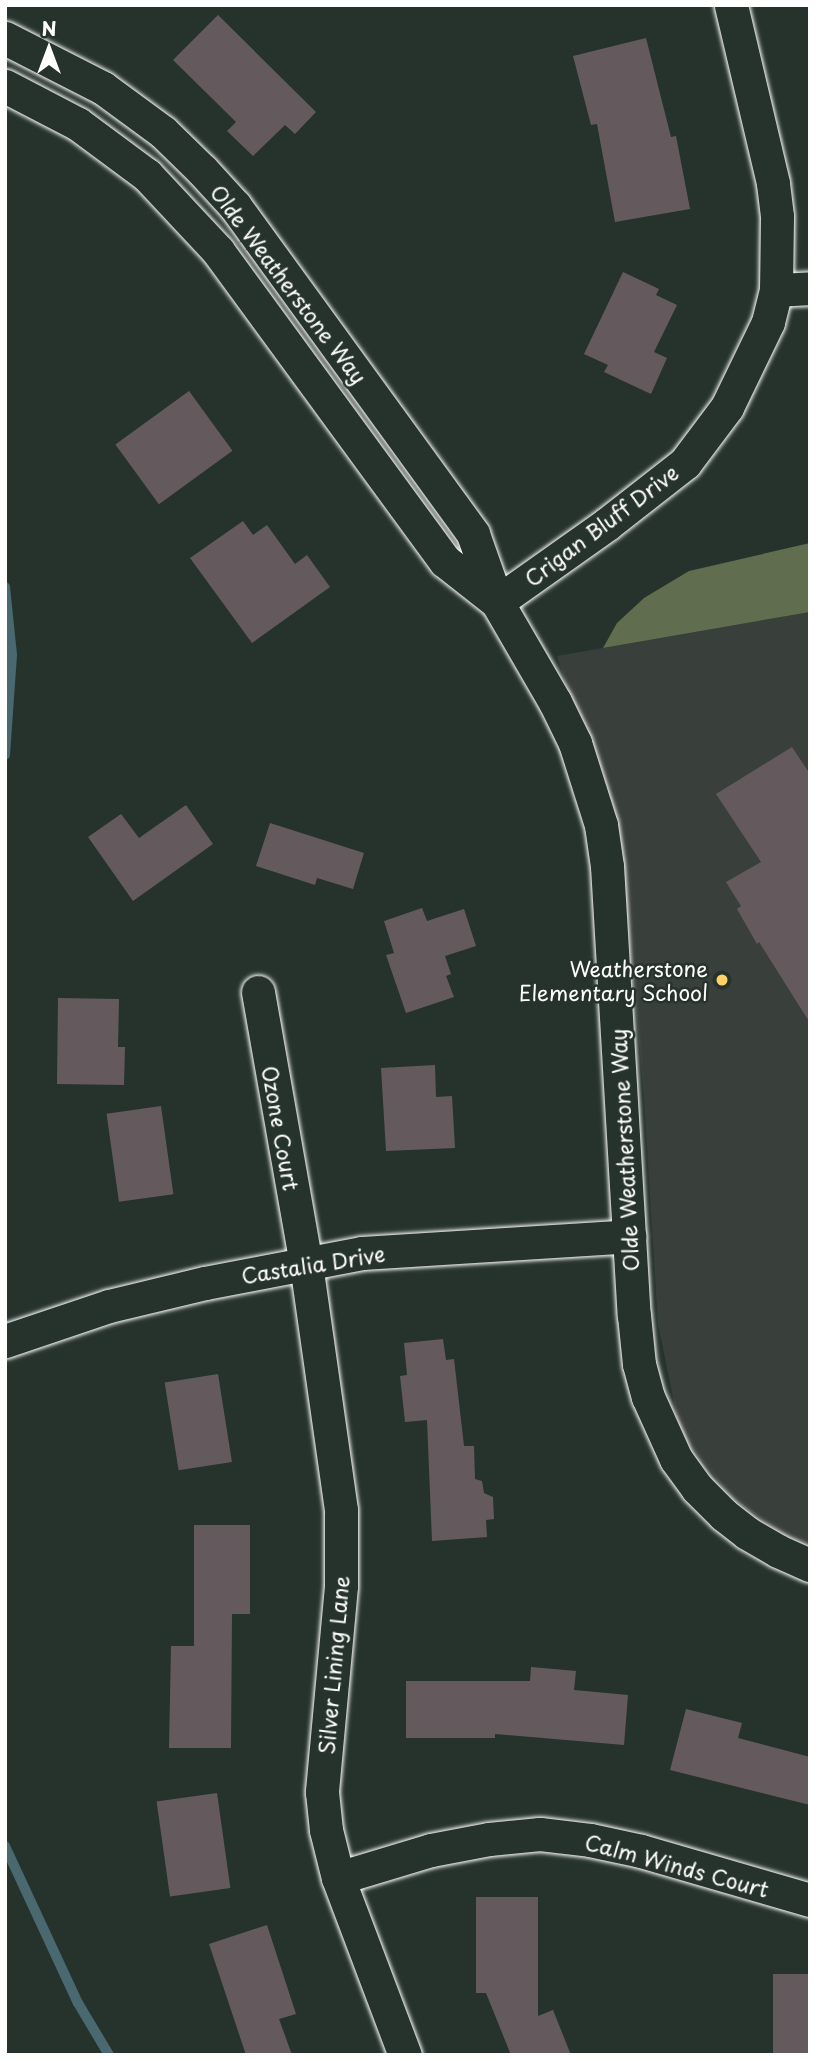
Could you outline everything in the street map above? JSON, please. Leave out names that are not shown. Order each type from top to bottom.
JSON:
[{"type":"street","name":"Crigan Bluff Drive","points":[[497,602],[607,524],[685,463],[727,407],[768,322],[776,290],[777,216],[773,183],[732,5]]},
{"type":"street","name":"Olde Weatherstone Way","points":[[5,38],[103,88],[163,132],[235,206],[472,534],[497,602],[555,702],[575,743],[601,825],[607,866],[639,1364],[658,1424],[676,1459],[724,1516],[778,1551],[810,1565]]},
{"type":"street","name":"Olde Weatherstone Way","points":[[5,86],[78,124],[147,175],[218,251],[445,561],[497,602]]},
{"type":"street","points":[[776,290],[810,288]]},
{"type":"street","name":"Ozone Court","points":[[258,992],[306,1264]]},
{"type":"street","name":"Castalia Drive","points":[[5,1341],[110,1306],[205,1283],[362,1253],[629,1236]]},
{"type":"street","name":"Silver Lining Lane","points":[[306,1264],[334,1449],[342,1523],[341,1586],[322,1793],[326,1830],[338,1878],[405,2055]]},
{"type":"street","name":"Calm Winds Court","points":[[338,1878],[430,1850],[489,1839],[540,1834],[590,1840],[641,1851],[810,1900]]},
{"type":"shaded area","name":"Weatherstone Elementary School","points":[[810,612],[810,1544],[786,1536],[732,1498],[680,1432],[658,1324],[644,1097],[623,863],[557,656]]},
{"type":"green space","points":[[810,543],[810,612],[603,648],[617,623],[644,598],[689,571]]},
{"type":"building","points":[[218,15],[316,112],[295,134],[285,125],[253,156],[227,131],[236,122],[173,60]]},
{"type":"building","points":[[646,38],[671,137],[676,136],[690,209],[615,222],[597,124],[591,125],[573,56]]},
{"type":"building","points":[[623,272],[659,289],[656,295],[677,305],[654,352],[667,358],[651,394],[604,372],[608,365],[584,354]]},
{"type":"building","points":[[189,391],[232,451],[159,504],[115,444]]},
{"type":"building","points":[[243,521],[253,535],[267,525],[295,564],[307,555],[330,587],[252,643],[190,558]]},
{"type":"building","points":[[792,747],[810,774],[810,1023],[737,909],[741,906],[726,882],[761,862],[716,794]]},
{"type":"building","points":[[186,805],[213,844],[133,901],[88,837],[121,814],[139,838]]},
{"type":"building","points":[[270,823],[364,853],[353,889],[317,878],[315,885],[256,866]]},
{"type":"building","points":[[422,908],[427,921],[464,909],[476,946],[445,956],[451,974],[446,976],[454,997],[406,1013],[386,955],[394,953],[384,921]]},
{"type":"building","points":[[58,998],[119,999],[118,1047],[125,1047],[124,1085],[57,1084]]},
{"type":"building","points":[[435,1065],[436,1097],[452,1096],[455,1148],[386,1151],[381,1068]]},
{"type":"building","points":[[161,1106],[173,1194],[119,1202],[107,1114]]},
{"type":"building","points":[[443,1339],[446,1360],[454,1359],[464,1446],[474,1446],[475,1479],[482,1481],[484,1493],[493,1497],[494,1519],[486,1520],[487,1537],[432,1541],[427,1420],[405,1422],[400,1376],[407,1375],[404,1343]]},
{"type":"building","points":[[218,1374],[232,1462],[179,1470],[165,1382]]},
{"type":"building","points":[[194,1525],[250,1525],[250,1614],[232,1614],[231,1748],[169,1748],[171,1646],[194,1646]]},
{"type":"building","points":[[531,1667],[576,1671],[574,1690],[628,1695],[624,1745],[495,1734],[495,1738],[406,1738],[406,1681],[530,1681]]},
{"type":"building","points":[[686,1709],[742,1723],[738,1738],[810,1757],[810,1805],[670,1770]]},
{"type":"building","points":[[217,1793],[230,1888],[170,1897],[157,1801]]},
{"type":"building","points":[[476,1897],[538,1897],[538,2016],[553,2010],[571,2055],[511,2055],[486,1993],[476,1993]]},
{"type":"building","points":[[267,1925],[296,2014],[279,2019],[292,2055],[246,2055],[209,1944]]},
{"type":"building","points":[[773,1974],[810,1974],[810,2055],[773,2055]]},
{"type":"waterway","points":[[5,587],[12,655],[5,755]]},
{"type":"waterway","points":[[5,1846],[78,2003],[109,2055]]},
{"type":"place","name":"Weatherstone Elementary School","points":[[722,980]]}]
